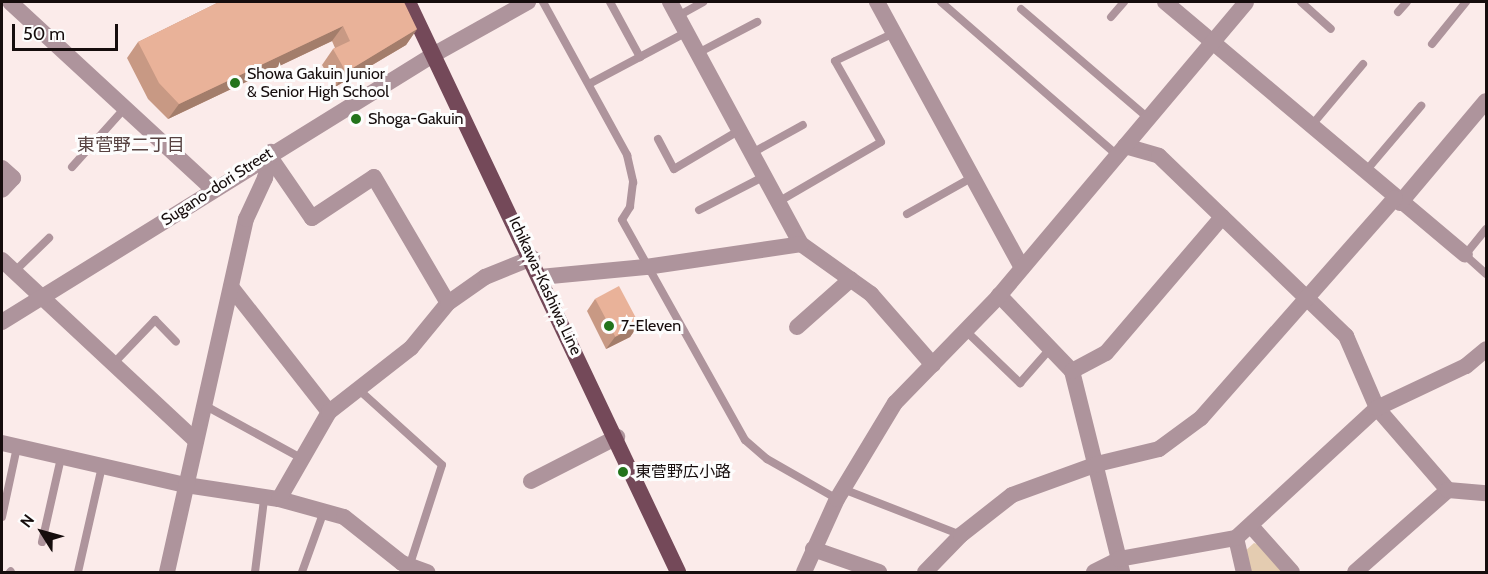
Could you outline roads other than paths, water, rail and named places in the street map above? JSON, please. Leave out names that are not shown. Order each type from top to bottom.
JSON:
[{"type":"main road","name":"Ichikawa-Kashiwa Line","points":[[408,2],[617,437],[678,573]]},
{"type":"street","points":[[10,2],[214,190]]},
{"type":"street","name":"Sugano-dori Street","points":[[2,322],[433,55],[528,2]]},
{"type":"street","points":[[877,2],[1022,268]]},
{"type":"street","points":[[1165,2],[1397,201],[1465,255]]},
{"type":"street","points":[[804,573],[840,494],[895,402],[967,332],[999,296],[1246,2]]},
{"type":"street","points":[[674,9],[801,244],[851,279],[891,312],[933,365]]},
{"type":"street","points":[[925,573],[961,535],[1012,495],[1097,464],[1159,449],[1201,418],[1306,298],[1486,101]]},
{"type":"street","points":[[1121,151],[1159,156],[1346,336],[1377,408],[1448,490],[1486,493]]},
{"type":"street","points":[[167,573],[246,219],[265,178],[270,155]]},
{"type":"street","points":[[270,155],[312,218],[374,177],[448,303]]},
{"type":"street","points":[[2,168],[13,178],[2,190]]},
{"type":"street","points":[[1072,371],[1106,353],[1222,217]]},
{"type":"street","points":[[540,277],[646,267],[801,244]]},
{"type":"street","points":[[271,499],[302,458],[329,412],[411,348],[448,303],[485,277],[532,258]]},
{"type":"street","points":[[2,260],[196,441]]},
{"type":"street","points":[[797,327],[851,279]]},
{"type":"street","points":[[231,287],[329,412]]},
{"type":"street","points":[[999,296],[1072,371],[1121,566]]},
{"type":"street","points":[[1094,573],[1236,538],[1252,527],[1306,470],[1377,408],[1466,366],[1486,349]]},
{"type":"street","points":[[531,481],[617,437]]},
{"type":"street","points":[[9,445],[186,485],[271,499],[344,517],[407,569],[428,573]]},
{"type":"street","points":[[1355,573],[1448,490]]},
{"type":"street","points":[[1252,527],[1292,573]]},
{"type":"street","points":[[1236,538],[1244,573]]},
{"type":"street","points":[[813,549],[879,573]]},
{"type":"lane","points":[[543,2],[627,155],[633,182],[630,207],[622,220],[646,267],[745,440],[767,459],[840,494],[961,535]]},
{"type":"lane","points":[[610,2],[640,57]]},
{"type":"lane","points":[[674,9],[703,2]]},
{"type":"lane","points":[[940,2],[1121,151]]},
{"type":"lane","points":[[1111,17],[1124,2]]},
{"type":"lane","points":[[1301,2],[1331,29]]},
{"type":"lane","points":[[1398,12],[1407,2]]},
{"type":"lane","points":[[1432,44],[1466,2]]},
{"type":"lane","points":[[1021,9],[1148,118]]},
{"type":"lane","points":[[698,53],[756,22]]},
{"type":"lane","points":[[589,84],[687,32]]},
{"type":"lane","points":[[778,202],[881,142],[835,61],[894,33]]},
{"type":"lane","points":[[1311,126],[1363,64]]},
{"type":"lane","points":[[1365,172],[1421,106]]},
{"type":"lane","points":[[72,167],[125,108]]},
{"type":"lane","points":[[752,153],[803,125]]},
{"type":"lane","points":[[658,139],[674,169],[740,130]]},
{"type":"lane","points":[[699,210],[765,176]]},
{"type":"lane","points":[[907,214],[973,177]]},
{"type":"lane","points":[[1486,229],[1465,255],[1486,274]]},
{"type":"lane","points":[[14,272],[49,238]]},
{"type":"lane","points":[[113,364],[155,320],[176,342]]},
{"type":"lane","points":[[967,332],[1020,383],[1050,349]]},
{"type":"lane","points":[[358,389],[442,465],[407,569]]},
{"type":"lane","points":[[204,405],[302,458]]},
{"type":"lane","points":[[2,517],[9,445]]},
{"type":"lane","points":[[42,542],[61,458]]},
{"type":"lane","points":[[78,573],[102,466]]},
{"type":"lane","points":[[255,573],[271,499]]},
{"type":"lane","points":[[302,573],[324,512]]},
{"type":"place","name":"Showa Gakuin Junior & Senior High School","points":[[235,83]]},
{"type":"place","name":"Shoga-Gakuin","points":[[356,119]]},
{"type":"place","name":"7-Eleven","points":[[609,326]]},
{"type":"place","name":"東菅野広小路","points":[[623,472]]},
{"type":"district","name":"東菅野二丁目","points":[[131,145]]}]
